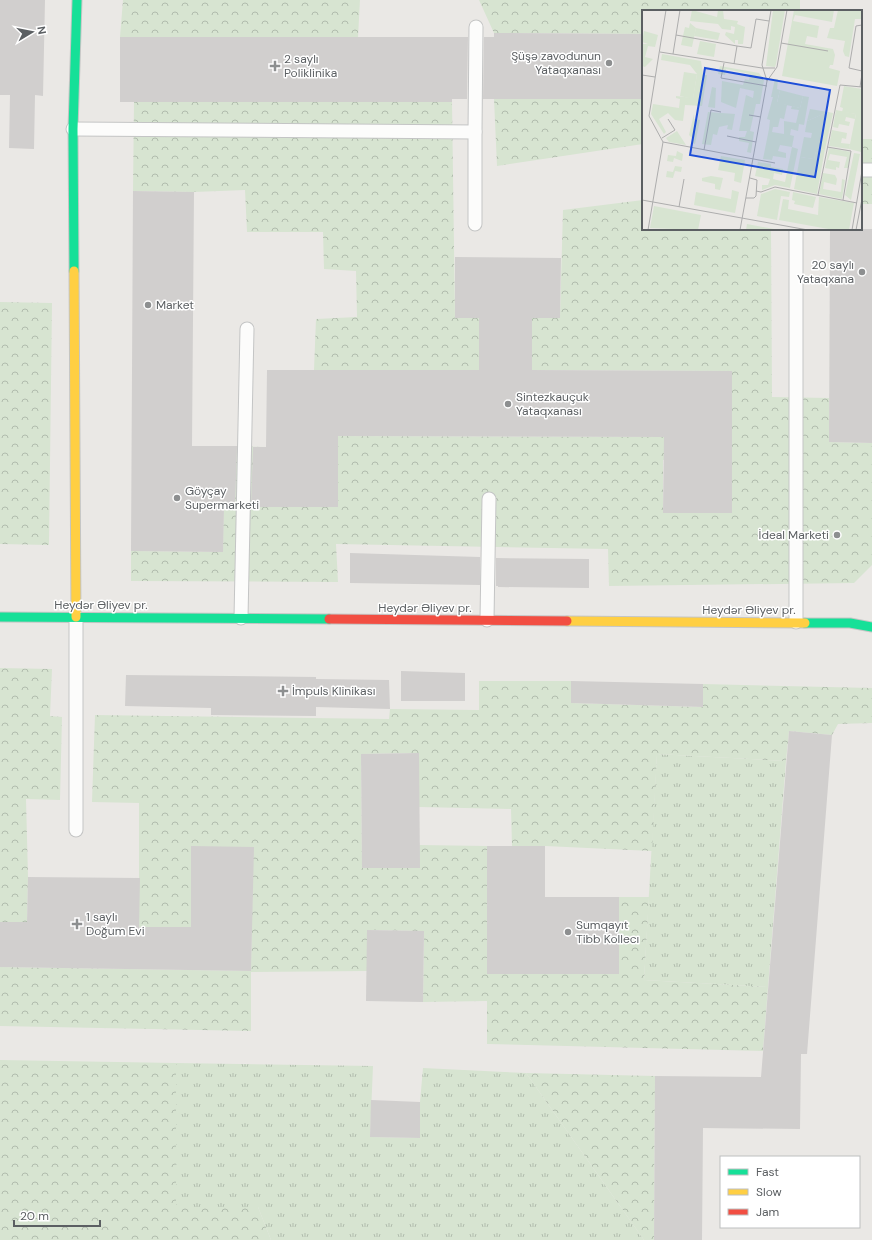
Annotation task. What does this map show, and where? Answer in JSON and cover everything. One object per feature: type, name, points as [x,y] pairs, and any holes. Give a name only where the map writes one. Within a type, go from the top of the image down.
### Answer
[{"type":"main road","points":[[76,617],[73,129],[77,0]]},
{"type":"main road","name":"Heydər Əliyev pr.","points":[[0,617],[796,622],[850,623],[872,627]]},
{"type":"main road","name":"Heydər Əliyev pr.","points":[[850,623],[861,617]]},
{"type":"lane","points":[[475,224],[476,27]]},
{"type":"lane","points":[[73,129],[475,132]]},
{"type":"lane","points":[[796,230],[796,622]]},
{"type":"lane","points":[[241,618],[248,329]]},
{"type":"lane","points":[[487,620],[489,498]]},
{"type":"lane","points":[[76,617],[76,830]]},
{"type":"green space","points":[[123,0],[360,0],[358,37],[120,37]]},
{"type":"green space","points":[[479,0],[800,0],[800,10],[642,10],[642,34],[494,33]]},
{"type":"green space","points":[[494,99],[642,99],[642,144],[497,166]]},
{"type":"green space","points":[[134,102],[452,102],[455,317],[479,318],[479,370],[314,370],[316,319],[357,317],[356,271],[324,269],[323,232],[247,232],[245,190],[194,192],[133,191]]},
{"type":"green space","points":[[862,139],[872,139],[872,204],[862,204]]},
{"type":"green space","points":[[642,200],[642,230],[771,230],[772,397],[829,398],[829,442],[872,443],[872,565],[854,583],[609,586],[608,549],[336,544],[338,582],[131,581],[131,551],[223,552],[224,446],[266,447],[266,507],[338,507],[338,456],[323,436],[678,437],[678,459],[663,460],[663,512],[732,513],[732,371],[532,370],[532,318],[560,318],[563,210]]},
{"type":"green space","points":[[0,302],[52,303],[49,545],[0,544]]},
{"type":"green space","points":[[0,668],[52,669],[50,716],[62,717],[60,800],[26,799],[28,877],[27,922],[0,922]]},
{"type":"green space","points":[[479,681],[571,681],[571,703],[702,707],[703,684],[872,688],[872,723],[838,724],[832,735],[789,731],[786,761],[657,754],[652,851],[512,846],[511,809],[419,807],[419,753],[361,754],[362,868],[420,845],[487,846],[487,974],[619,974],[619,897],[649,897],[644,980],[768,987],[763,1051],[487,1044],[487,1001],[423,1002],[424,931],[368,930],[367,971],[251,972],[251,1031],[0,1026],[0,967],[251,971],[253,847],[192,847],[191,927],[139,927],[139,803],[92,802],[95,715],[389,719],[390,709],[479,710]]},
{"type":"green space","points":[[657,754],[786,761],[768,987],[644,980]]},
{"type":"green space","points":[[0,1060],[176,1063],[176,1207],[258,1207],[271,1240],[0,1240]]},
{"type":"green space","points":[[176,1063],[373,1066],[370,1137],[420,1138],[420,1102],[423,1068],[526,1073],[644,1240],[271,1240],[258,1207],[176,1207]]},
{"type":"green space","points":[[526,1073],[655,1076],[654,1240],[644,1240]]},
{"type":"building","points":[[0,0],[45,0],[43,96],[35,95],[34,149],[9,148],[10,95],[0,95]]},
{"type":"building","points":[[494,33],[642,34],[642,99],[483,99],[484,37],[494,37]]},
{"type":"building","points":[[120,37],[468,37],[467,99],[452,99],[452,102],[120,102]]},
{"type":"building","points":[[133,191],[194,192],[192,446],[237,446],[235,507],[224,507],[223,552],[131,551]]},
{"type":"building","points":[[872,229],[872,443],[829,442],[830,230]]},
{"type":"building","points":[[455,257],[561,258],[560,318],[532,318],[532,370],[732,371],[732,513],[663,513],[664,437],[338,436],[338,507],[251,507],[253,447],[266,447],[267,370],[479,370],[479,318],[455,318]]},
{"type":"building","points":[[350,553],[480,557],[480,585],[350,583]]},
{"type":"building","points":[[496,558],[589,559],[589,588],[498,587],[496,586]]},
{"type":"building","points":[[401,671],[465,673],[465,701],[401,701]]},
{"type":"building","points":[[126,675],[316,677],[316,679],[389,680],[390,709],[316,707],[316,716],[211,715],[211,708],[125,706]]},
{"type":"building","points":[[571,681],[703,684],[703,707],[571,703]]},
{"type":"building","points":[[789,731],[832,735],[807,1054],[801,1054],[800,1129],[703,1128],[702,1240],[654,1240],[655,1076],[761,1077]]},
{"type":"building","points":[[419,753],[420,868],[362,868],[361,754]]},
{"type":"building","points":[[191,846],[254,847],[251,971],[0,967],[0,922],[27,922],[28,877],[140,878],[139,927],[191,927]]},
{"type":"building","points":[[487,846],[545,846],[545,897],[619,897],[619,974],[487,974]]},
{"type":"building","points":[[367,930],[424,931],[423,1002],[366,1001]]},
{"type":"building","points":[[371,1100],[420,1102],[420,1138],[370,1137]]},
{"type":"traffic: fast","points":[[74,271],[73,129],[77,0]]},
{"type":"traffic: fast","points":[[0,617],[329,619]]},
{"type":"traffic: fast","points":[[805,623],[850,623],[872,627]]},
{"type":"traffic: slow","points":[[74,271],[76,617]]},
{"type":"traffic: slow","points":[[567,621],[805,623]]},
{"type":"traffic: jam","points":[[329,619],[567,621]]},
{"type":"place","name":"Şüşə zavodunun Yataqxanası","points":[[609,63]]},
{"type":"place","name":"2 saylı Poliklinika","points":[[275,66]]},
{"type":"place","name":"20 saylı Yataqxana","points":[[862,272]]},
{"type":"place","name":"Market","points":[[148,305]]},
{"type":"place","name":"Sintezkauçuk Yataqxanası","points":[[508,404]]},
{"type":"place","name":"Göyçay Supermarketi","points":[[177,498]]},
{"type":"place","name":"İdeal Marketi","points":[[837,535]]},
{"type":"place","name":"İmpuls Klinikası","points":[[283,691]]},
{"type":"place","name":"1 saylı Doğum Evi","points":[[77,924]]},
{"type":"place","name":"Sumqayıt Tibb Kollecı","points":[[568,932]]}]
